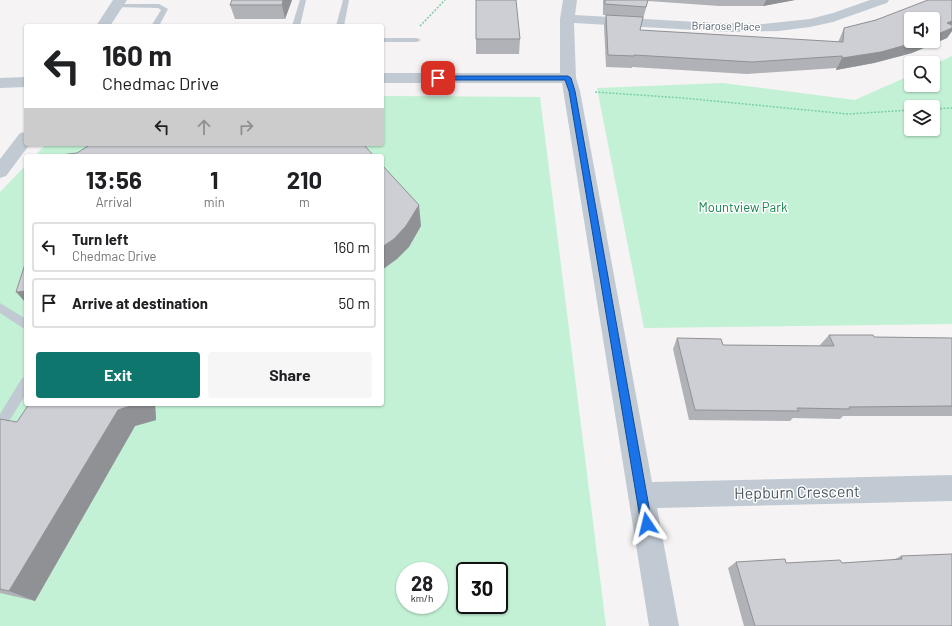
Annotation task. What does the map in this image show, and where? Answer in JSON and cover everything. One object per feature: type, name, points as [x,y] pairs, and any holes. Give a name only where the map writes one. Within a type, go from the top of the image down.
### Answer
[{"type":"street","points":[[570,0],[567,19],[568,78],[572,91],[664,626]]},
{"type":"street","name":"Briarose Place","points":[[567,19],[704,26],[778,26],[809,23],[846,14],[882,0]]},
{"type":"street","points":[[104,24],[118,3]]},
{"type":"street","points":[[384,78],[568,78]]},
{"type":"street","points":[[0,83],[24,82]]},
{"type":"street","points":[[0,172],[24,140]]},
{"type":"street","name":"Hepburn Crescent","points":[[642,495],[952,488]]},
{"type":"lane","points":[[297,24],[303,0]]},
{"type":"lane","points":[[340,24],[346,0]]},
{"type":"lane","points":[[118,3],[159,6],[165,9],[156,24]]},
{"type":"lane","points":[[384,40],[417,40]]},
{"type":"lane","points":[[0,307],[24,324]]},
{"type":"lane","points":[[0,425],[24,386]]},
{"type":"path","points":[[417,40],[418,27],[445,0]]},
{"type":"path","points":[[592,92],[683,98],[848,114],[904,110]]},
{"type":"path","points":[[940,109],[952,108]]},
{"type":"green space","name":"Mountview Park","points":[[952,56],[952,324],[644,328],[597,88],[722,83],[855,100],[904,78],[904,92],[940,92],[940,62]]},
{"type":"green space","points":[[384,96],[540,97],[606,626],[0,626],[0,192],[24,167],[24,406],[384,406],[384,154],[37,154],[44,146],[384,146]]},
{"type":"building","points":[[232,0],[283,0],[282,5],[230,5]]},
{"type":"building","points":[[476,0],[516,0],[520,39],[476,39]]},
{"type":"building","points":[[605,0],[648,0],[646,7],[605,4]]},
{"type":"building","points":[[928,0],[952,0],[952,21],[947,23],[952,25],[952,28],[940,33],[940,12],[904,12],[904,46],[881,52],[842,58],[842,56],[752,62],[634,55],[608,55],[606,15],[643,17],[640,30],[843,42],[844,28],[876,20]]},
{"type":"building","points":[[88,146],[365,146],[372,154],[68,154],[77,153]]},
{"type":"building","points":[[384,167],[419,205],[406,226],[394,239],[384,246]]},
{"type":"building","points":[[24,267],[24,291],[16,292]]},
{"type":"building","points":[[829,335],[952,338],[952,406],[849,407],[850,409],[797,408],[799,411],[695,410],[677,338],[721,339],[723,345],[834,346]]},
{"type":"building","points":[[28,406],[130,406],[118,410],[9,591],[0,589],[0,419],[17,422]]},
{"type":"building","points":[[952,554],[952,626],[755,626],[736,562],[785,559],[786,563],[840,560],[842,563],[902,559],[901,556]]},
{"type":"route","points":[[438,78],[568,78],[572,91],[647,524]]}]
